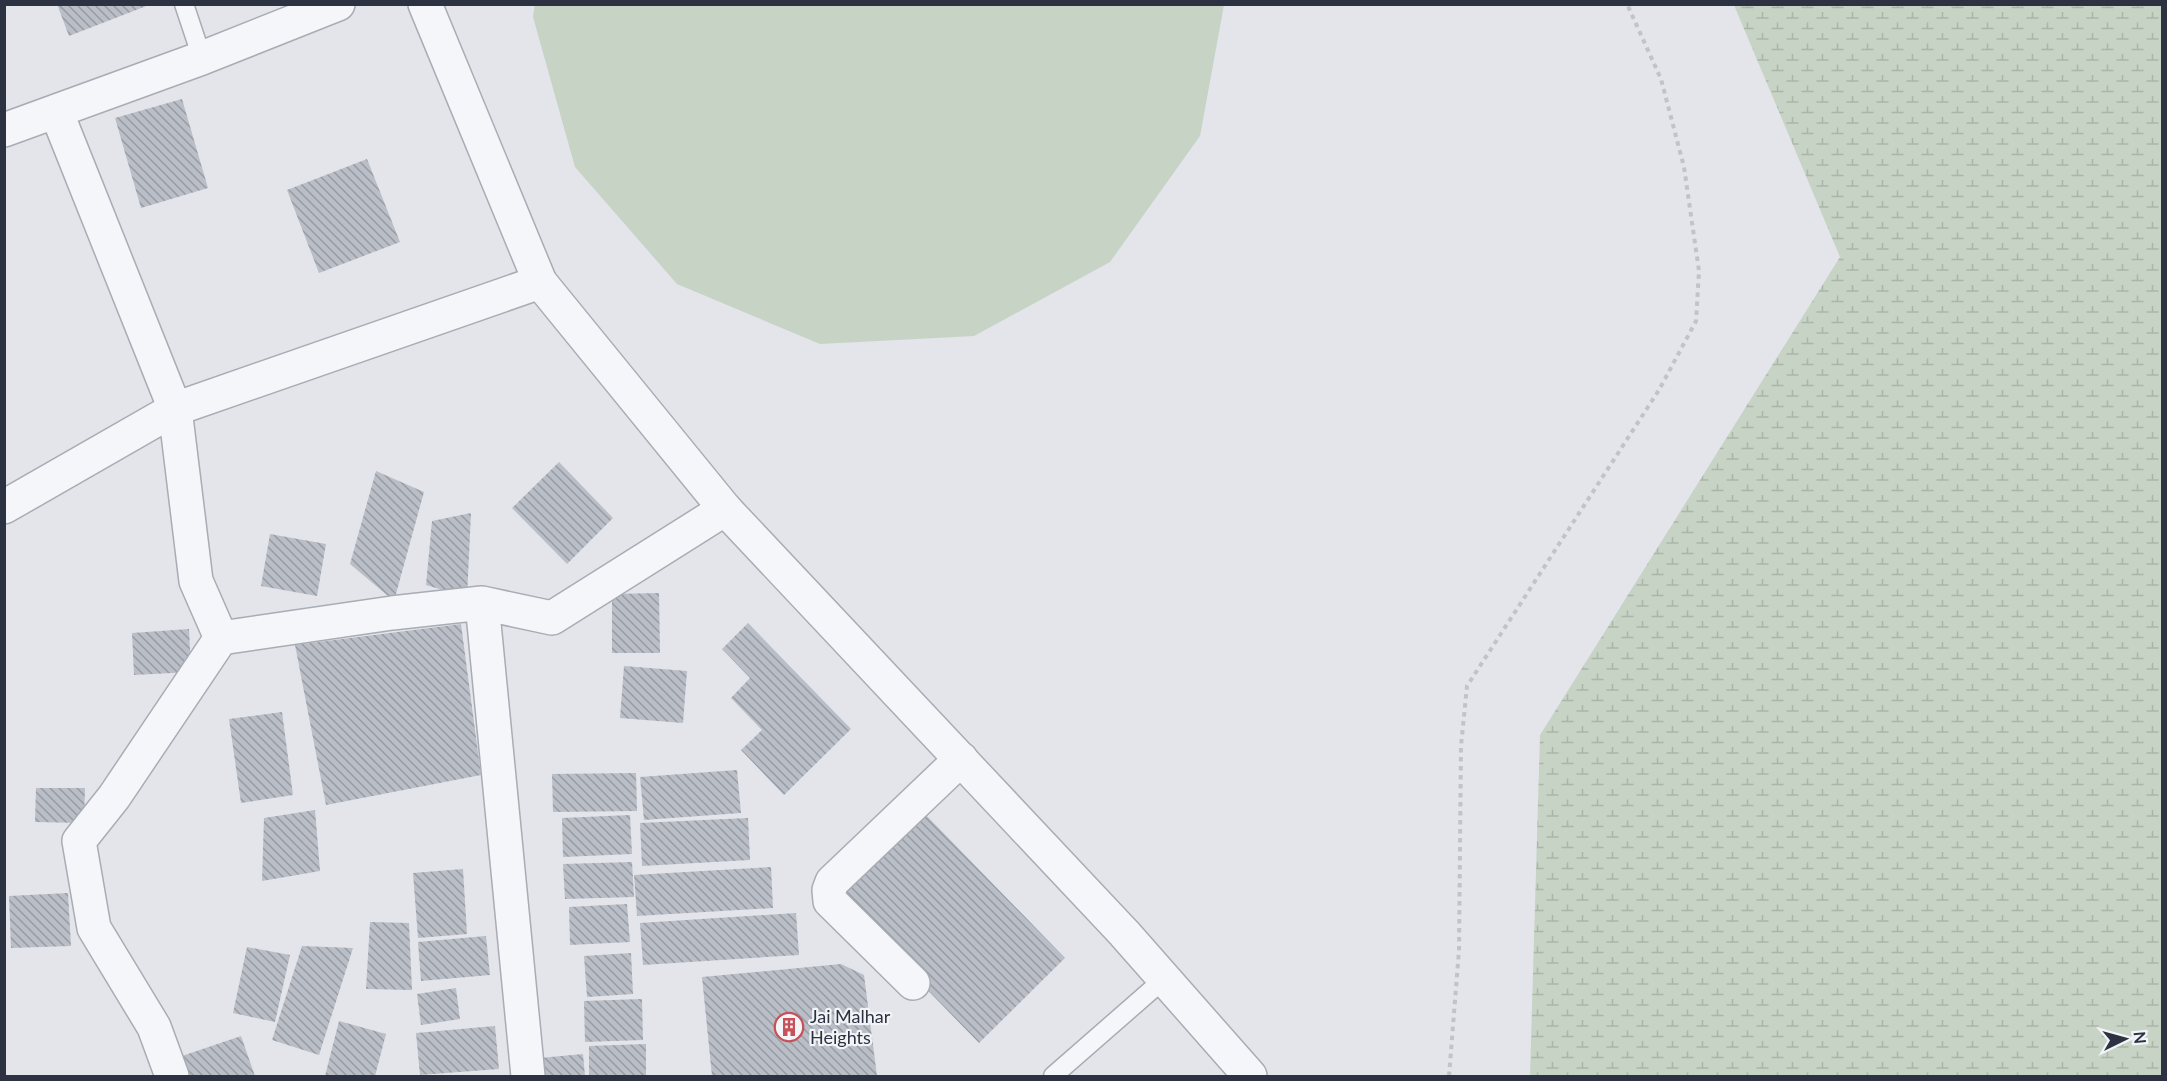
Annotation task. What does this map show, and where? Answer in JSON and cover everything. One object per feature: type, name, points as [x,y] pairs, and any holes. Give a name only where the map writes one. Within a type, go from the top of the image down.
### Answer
[{"type":"street","points":[[4,130],[202,58],[338,4]]},
{"type":"street","points":[[425,4],[540,282],[725,508],[1124,933],[1251,1077]]},
{"type":"street","points":[[56,111],[176,410],[196,581],[221,638]]},
{"type":"street","points":[[4,507],[176,410],[540,282]]},
{"type":"street","points":[[172,1077],[154,1027],[94,928],[79,841],[114,797],[221,638],[392,613],[482,603],[552,618],[725,508]]},
{"type":"street","points":[[482,603],[528,1077]]},
{"type":"street","points":[[913,983],[830,901],[829,890],[832,882],[961,759]]},
{"type":"lane","points":[[184,4],[202,58]]},
{"type":"lane","points":[[1053,1077],[1164,979]]},
{"type":"path","points":[[1449,1077],[1459,950],[1461,746],[1467,686],[1659,390],[1696,321],[1699,272],[1684,167],[1660,79],[1627,4]]},
{"type":"green space","points":[[535,4],[1224,5],[1200,136],[1110,262],[974,336],[820,344],[677,284],[575,167],[533,17]]},
{"type":"green space","points":[[1734,5],[2162,5],[2162,1076],[1530,1076],[1540,735],[1840,257]]},
{"type":"building","points":[[57,4],[149,4],[149,5],[69,36]]},
{"type":"building","points":[[182,99],[208,188],[141,208],[115,118]]},
{"type":"building","points":[[367,159],[400,242],[319,273],[287,190]]},
{"type":"building","points":[[559,462],[613,518],[567,564],[512,508]]},
{"type":"building","points":[[376,471],[424,492],[394,601],[350,564]]},
{"type":"building","points":[[471,513],[467,597],[426,585],[432,521]]},
{"type":"building","points":[[270,534],[326,544],[317,596],[261,586]]},
{"type":"building","points":[[659,593],[660,653],[612,653],[612,594]]},
{"type":"building","points":[[748,623],[851,729],[784,795],[741,750],[762,730],[731,698],[750,678],[722,649]]},
{"type":"building","points":[[461,624],[481,775],[326,805],[295,645]]},
{"type":"building","points":[[189,629],[191,672],[134,675],[132,633]]},
{"type":"building","points":[[624,666],[687,671],[683,723],[620,718]]},
{"type":"building","points":[[282,712],[293,795],[241,803],[229,719]]},
{"type":"building","points":[[737,770],[741,813],[644,820],[640,777]]},
{"type":"building","points":[[636,773],[637,811],[553,812],[552,774]]},
{"type":"building","points":[[36,788],[85,788],[84,823],[35,822]]},
{"type":"building","points":[[315,810],[320,871],[262,881],[264,818]]},
{"type":"building","points":[[924,813],[1065,958],[979,1043],[838,898]]},
{"type":"building","points":[[630,815],[632,854],[563,857],[562,818]]},
{"type":"building","points":[[748,818],[750,860],[642,866],[640,823]]},
{"type":"building","points":[[632,862],[634,897],[565,899],[563,864]]},
{"type":"building","points":[[771,867],[773,908],[637,916],[634,875]]},
{"type":"building","points":[[463,869],[467,934],[418,938],[413,873]]},
{"type":"building","points":[[68,893],[71,946],[11,948],[9,896]]},
{"type":"building","points":[[627,904],[630,942],[570,945],[569,907]]},
{"type":"building","points":[[796,913],[799,955],[643,965],[640,923]]},
{"type":"building","points":[[370,922],[409,923],[412,990],[366,989]]},
{"type":"building","points":[[486,936],[490,975],[421,981],[418,942]]},
{"type":"building","points":[[302,946],[353,948],[319,1055],[272,1040]]},
{"type":"building","points":[[247,947],[290,955],[275,1022],[233,1013]]},
{"type":"building","points":[[631,953],[633,994],[587,997],[584,956]]},
{"type":"building","name":"Jai Malhar Heights","points":[[841,964],[864,975],[877,1076],[712,1076],[702,977]]},
{"type":"building","points":[[456,988],[460,1019],[421,1025],[417,994]]},
{"type":"building","points":[[642,999],[643,1040],[585,1042],[584,1001]]},
{"type":"building","points":[[339,1021],[386,1034],[375,1076],[325,1076]]},
{"type":"building","points":[[495,1026],[499,1069],[420,1075],[416,1033]]},
{"type":"building","points":[[241,1036],[255,1076],[186,1076],[179,1057]]},
{"type":"building","points":[[646,1044],[646,1076],[589,1076],[589,1046]]},
{"type":"building","points":[[583,1054],[585,1076],[530,1076],[529,1059]]},
{"type":"place","name":"Jai Malhar Heights","points":[[789,1027]]}]
